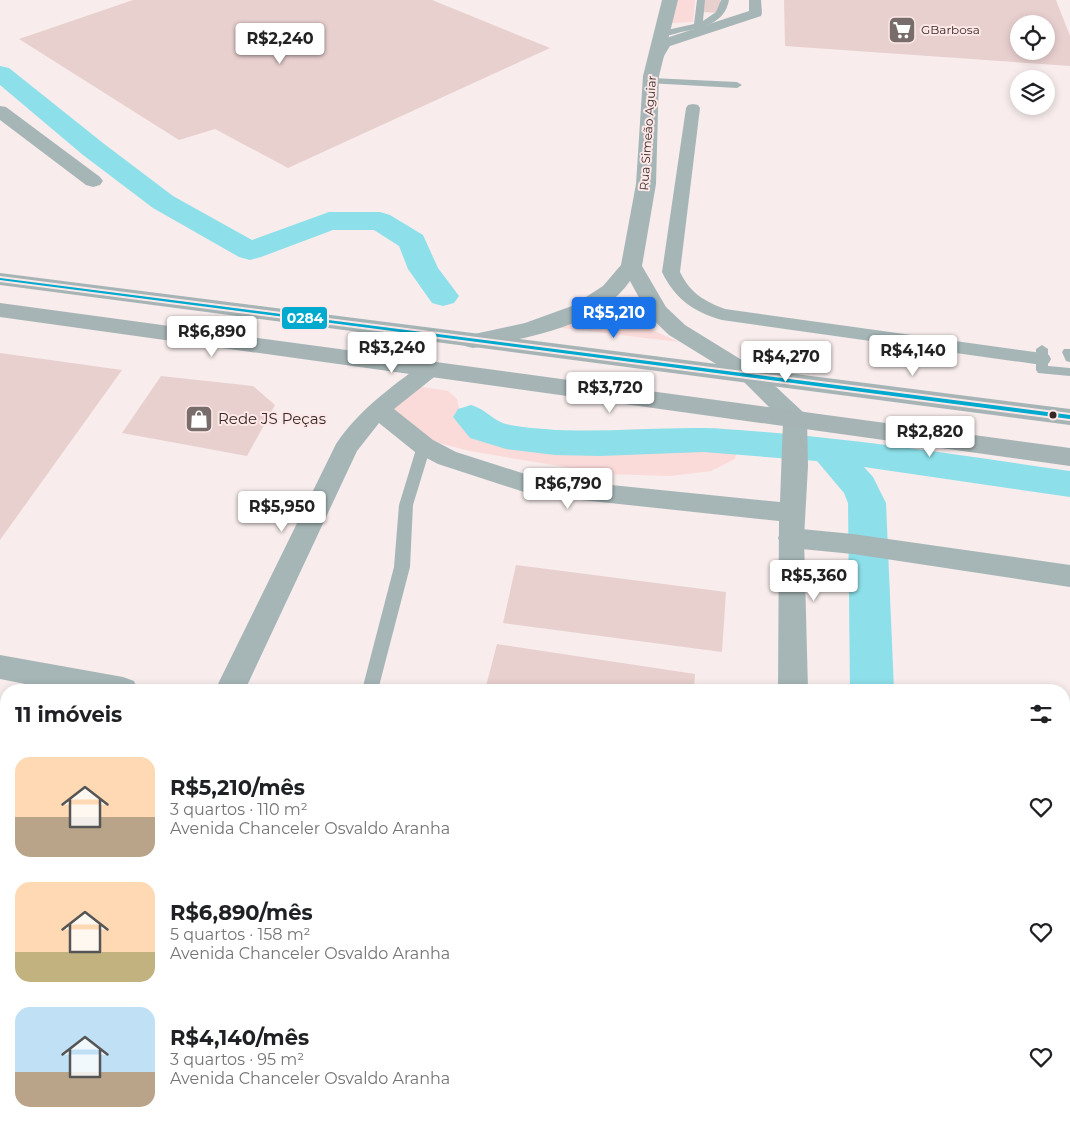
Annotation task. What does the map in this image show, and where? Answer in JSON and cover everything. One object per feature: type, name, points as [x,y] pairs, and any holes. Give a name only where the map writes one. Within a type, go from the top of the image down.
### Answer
[{"type":"main road","points":[[0,279],[1070,417]]},
{"type":"main road","points":[[0,310],[430,369],[796,427],[1070,457]]},
{"type":"street","name":"Rua Simeão Aguiar","points":[[631,267],[646,184],[652,73],[670,0]]},
{"type":"street","points":[[652,73],[665,43],[756,13],[756,0]]},
{"type":"street","points":[[694,108],[671,272],[677,287],[687,298],[700,306],[722,314],[1042,359]]},
{"type":"street","points":[[0,111],[93,181]]},
{"type":"street","points":[[473,341],[521,332],[574,314],[613,289],[623,273],[631,267],[638,275],[657,311],[677,330],[750,375],[796,427],[792,526],[793,684]]},
{"type":"street","points":[[233,684],[345,450],[355,433],[378,409],[430,369]]},
{"type":"street","points":[[378,409],[424,446],[447,458],[524,483],[792,526],[853,544],[1070,576]]},
{"type":"street","points":[[0,667],[91,684]]},
{"type":"lane","points":[[698,26],[701,0]]},
{"type":"lane","points":[[661,34],[698,26],[713,20],[722,13],[725,0]]},
{"type":"lane","points":[[652,73],[737,85],[652,73]]},
{"type":"lane","points":[[1042,359],[1070,372]]},
{"type":"lane","points":[[372,684],[402,567],[406,505],[424,446]]},
{"type":"shaded area","points":[[676,0],[695,0],[693,22],[671,23]]},
{"type":"shaded area","points":[[606,317],[635,322],[679,342],[554,327],[569,321]]},
{"type":"shaded area","points":[[416,386],[448,391],[457,399],[460,412],[467,426],[491,443],[590,453],[718,447],[737,449],[735,459],[711,471],[670,476],[607,474],[470,451],[423,439],[395,427],[387,395]]},
{"type":"building","points":[[133,0],[432,0],[550,48],[288,168],[215,129],[179,140],[19,39]]},
{"type":"building","points":[[703,0],[720,0],[720,13],[702,12]]},
{"type":"building","name":"GBarbosa","points":[[784,0],[1056,0],[1070,36],[1070,66],[785,46]]},
{"type":"building","points":[[0,353],[122,370],[0,540]]},
{"type":"building","name":"Rede JS Peças","points":[[161,376],[253,386],[275,405],[247,456],[122,433]]},
{"type":"building","points":[[516,565],[726,592],[722,652],[503,623]]},
{"type":"building","points":[[497,644],[695,674],[694,684],[487,684]]},
{"type":"waterway","points":[[0,73],[93,149],[163,202],[250,251],[329,221],[380,221],[412,241],[423,269],[443,296]]},
{"type":"waterway","points":[[471,417],[483,429],[506,437],[555,442],[600,443],[703,440],[827,449]]},
{"type":"waterway","points":[[827,449],[1070,484]]},
{"type":"waterway","points":[[827,449],[860,487],[867,503],[872,684]]},
{"type":"transit line","name":"0284","points":[[0,279],[1070,417]]},
{"type":"place","name":"GBarbosa","points":[[902,30]]},
{"type":"place","name":"Rede JS Peças","points":[[199,419]]}]
